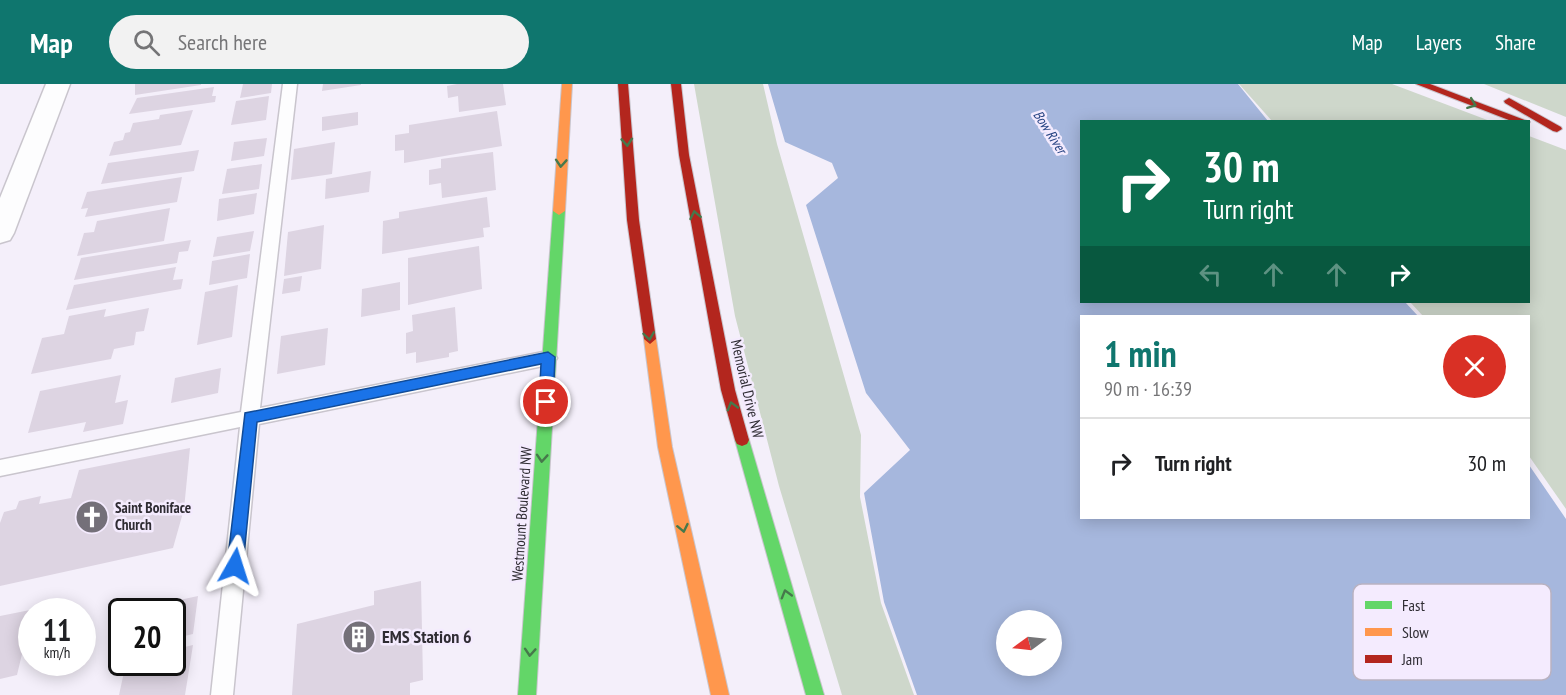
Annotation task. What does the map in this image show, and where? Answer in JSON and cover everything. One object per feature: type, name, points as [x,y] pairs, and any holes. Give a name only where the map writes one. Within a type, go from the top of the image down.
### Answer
[{"type":"main road","name":"Westmount Boulevard NW","points":[[527,695],[567,84]]},
{"type":"main road","points":[[623,84],[633,220],[665,447],[720,695]]},
{"type":"main road","name":"Memorial Drive NW","points":[[676,84],[684,155],[728,390],[815,695]]},
{"type":"main road","points":[[1420,84],[1521,120]]},
{"type":"main road","points":[[1498,96],[1561,131]]},
{"type":"main road","points":[[1530,123],[1561,131]]},
{"type":"main road","points":[[802,650],[802,695]]},
{"type":"main road","points":[[706,695],[713,664]]},
{"type":"street","points":[[0,233],[58,84]]},
{"type":"street","points":[[0,166],[27,162]]},
{"type":"lane","points":[[222,695],[250,417],[290,84]]},
{"type":"lane","points":[[0,468],[548,357]]},
{"type":"shaded area","points":[[694,84],[763,84],[777,144],[861,435],[860,497],[881,603],[914,695],[842,695],[779,486],[735,316]]},
{"type":"shaded area","points":[[1239,84],[1392,84],[1487,120],[1271,120]]},
{"type":"shaded area","points":[[1484,84],[1566,84],[1566,117]]},
{"type":"shaded area","points":[[1530,136],[1566,150],[1566,509],[1530,457],[1530,315],[1422,315],[1411,303],[1530,303]]},
{"type":"water","name":"Bow River","points":[[768,84],[1238,84],[1267,120],[1080,120],[1080,303],[1406,303],[1417,315],[1080,315],[1080,519],[1530,519],[1530,466],[1566,519],[1566,695],[917,695],[884,602],[864,493],[910,450],[866,393],[806,205],[838,178],[832,163],[785,142]]},
{"type":"building","points":[[135,84],[201,84],[201,85],[135,95]]},
{"type":"building","points":[[243,84],[272,84],[271,93],[240,98]]},
{"type":"building","points":[[323,84],[361,84],[361,85],[322,91]]},
{"type":"building","points":[[503,84],[506,105],[459,112],[458,96],[448,98],[447,86]]},
{"type":"building","points":[[214,87],[212,96],[216,96],[215,102],[129,114],[137,98]]},
{"type":"building","points":[[269,96],[266,120],[231,125],[236,101]]},
{"type":"building","points":[[193,110],[181,145],[109,156],[114,142],[123,140],[125,133],[130,132],[133,123],[159,119],[160,115]]},
{"type":"building","points":[[497,111],[502,146],[404,163],[404,150],[395,151],[395,135],[409,133],[409,125]]},
{"type":"building","points":[[358,112],[358,125],[322,131],[322,117]]},
{"type":"building","points":[[267,138],[264,156],[231,161],[234,142]]},
{"type":"building","points":[[335,142],[332,174],[291,180],[294,149]]},
{"type":"building","points":[[199,150],[194,171],[101,184],[108,163]]},
{"type":"building","points":[[493,152],[496,190],[442,198],[441,183],[429,185],[429,170],[441,168],[441,159]]},
{"type":"building","points":[[262,164],[259,189],[222,194],[227,169]]},
{"type":"building","points":[[371,171],[369,192],[325,199],[326,179]]},
{"type":"building","points":[[182,177],[177,202],[85,217],[88,208],[81,209],[87,192]]},
{"type":"building","points":[[257,193],[254,214],[217,221],[219,199]]},
{"type":"building","points":[[487,197],[490,227],[483,228],[484,237],[382,254],[383,221],[399,218],[399,212]]},
{"type":"building","points":[[170,208],[164,241],[77,256],[84,233],[94,232],[97,221]]},
{"type":"building","points":[[324,225],[321,269],[284,276],[288,232]]},
{"type":"building","points":[[254,231],[250,251],[213,257],[217,237]]},
{"type":"building","points":[[191,240],[188,251],[179,252],[177,263],[74,280],[81,258]]},
{"type":"building","points":[[479,246],[482,289],[408,305],[408,258]]},
{"type":"building","points":[[250,254],[247,278],[209,285],[212,261]]},
{"type":"building","points":[[176,267],[173,280],[183,279],[181,289],[66,310],[74,285]]},
{"type":"building","points":[[302,276],[300,291],[282,294],[284,279]]},
{"type":"building","points":[[400,282],[400,310],[361,317],[362,289]]},
{"type":"building","points":[[238,285],[232,337],[197,345],[205,292]]},
{"type":"building","points":[[455,307],[458,351],[449,353],[449,357],[416,363],[416,352],[406,354],[406,333],[413,331],[412,315]]},
{"type":"building","points":[[149,308],[144,331],[136,332],[134,345],[114,349],[111,359],[31,374],[42,338],[64,334],[69,316],[106,309],[104,317]]},
{"type":"building","points":[[328,328],[325,365],[277,374],[281,336]]},
{"type":"building","points":[[221,368],[218,393],[171,403],[175,378]]},
{"type":"building","points":[[121,375],[115,403],[128,400],[123,424],[83,432],[86,422],[28,433],[40,391]]},
{"type":"building","name":"Saint Boniface Church","points":[[190,448],[184,509],[173,548],[0,586],[0,523],[4,512],[16,509],[19,501],[41,496],[39,504],[71,498],[79,470]]},
{"type":"building","name":"EMS Station 6","points":[[421,581],[423,680],[410,683],[410,695],[292,695],[297,624],[374,605],[374,591]]},
{"type":"building","points":[[198,596],[193,634],[186,636],[186,599]]},
{"type":"building","points":[[18,612],[17,675],[0,679],[0,616]]},
{"type":"building","points":[[193,645],[185,695],[119,695],[123,676],[186,676],[186,647]]},
{"type":"traffic: fast","points":[[527,695],[559,211]]},
{"type":"traffic: fast","points":[[742,440],[815,695]]},
{"type":"traffic: slow","points":[[559,211],[567,84]]},
{"type":"traffic: slow","points":[[650,339],[665,447],[720,695]]},
{"type":"traffic: jam","points":[[623,84],[633,220],[650,339]]},
{"type":"traffic: jam","points":[[676,84],[684,155],[728,390],[742,440]]},
{"type":"traffic: jam","points":[[1421,84],[1520,120]]},
{"type":"traffic: jam","points":[[1509,101],[1557,129]]},
{"type":"place","name":"Saint Boniface Church","points":[[92,517]]},
{"type":"place","name":"EMS Station 6","points":[[359,637]]},
{"type":"route","points":[[235,566],[250,417],[548,357],[546,402]]}]
